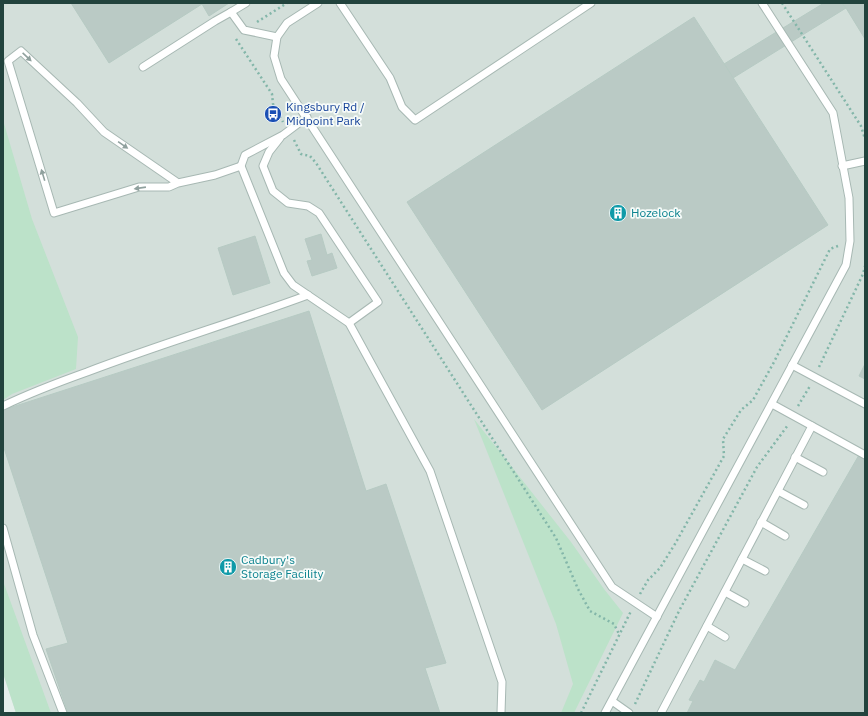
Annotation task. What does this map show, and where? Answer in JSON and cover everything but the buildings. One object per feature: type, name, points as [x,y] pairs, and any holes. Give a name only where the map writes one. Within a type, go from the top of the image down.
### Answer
[{"type":"lane","points":[[143,68],[215,21],[246,3]]},
{"type":"lane","points":[[318,3],[287,24],[277,37],[274,56],[281,79],[612,587],[657,617]]},
{"type":"lane","points":[[340,3],[390,78],[402,107],[414,120],[592,3]]},
{"type":"lane","points":[[605,713],[846,265],[850,242],[849,198],[833,113],[762,3]]},
{"type":"lane","points":[[231,12],[244,30],[277,37]]},
{"type":"lane","points":[[178,183],[104,132],[77,103],[21,51],[8,61],[54,213],[139,187],[169,187],[178,183],[214,175],[241,166]]},
{"type":"lane","points":[[307,117],[286,133],[245,155],[241,166],[284,273],[293,285],[348,323],[430,471],[502,682],[501,713]]},
{"type":"lane","points":[[286,133],[269,152],[263,166],[273,191],[288,202],[308,206],[319,213],[378,302],[348,323]]},
{"type":"lane","points":[[842,166],[865,161]]},
{"type":"lane","points":[[3,406],[131,355],[253,315],[308,295]]},
{"type":"lane","points":[[792,365],[865,404]]},
{"type":"lane","points":[[772,404],[865,455]]},
{"type":"lane","points":[[661,713],[812,426]]},
{"type":"lane","points":[[796,457],[824,472]]},
{"type":"lane","points":[[778,490],[804,505]]},
{"type":"lane","points":[[761,522],[785,536]]},
{"type":"lane","points":[[3,528],[33,634],[63,713]]},
{"type":"lane","points":[[742,559],[764,571]]},
{"type":"lane","points":[[725,592],[745,603]]},
{"type":"lane","points":[[707,626],[725,637]]},
{"type":"lane","points":[[612,701],[631,710]]},
{"type":"path","points":[[287,3],[235,36],[272,94],[273,104],[286,133],[302,154],[310,156],[316,163],[551,531],[590,611],[614,624],[619,634]]},
{"type":"path","points":[[782,3],[861,126],[865,139]]},
{"type":"path","points":[[581,713],[619,634],[648,580],[660,568],[675,544],[724,456],[723,439],[740,410],[753,400],[774,362],[830,249],[850,242]]},
{"type":"path","points":[[631,710],[679,611],[757,467],[784,432],[814,377],[860,281],[865,266]]},
{"type":"shaded area","points":[[3,3],[865,3],[865,713],[16,713],[3,673]]},
{"type":"green space","points":[[3,120],[32,219],[78,337],[76,369],[12,394],[3,400]]},
{"type":"green space","points":[[474,419],[571,542],[623,613],[574,713],[561,713],[573,684],[556,624]]},
{"type":"green space","points":[[3,581],[51,713],[16,713],[3,673]]},
{"type":"place","name":"Kingsbury Rd / Midpoint Park","points":[[273,114]]},
{"type":"place","name":"Hozelock","points":[[618,213]]},
{"type":"place","name":"Cadbury's Storage Facility","points":[[228,567]]}]
